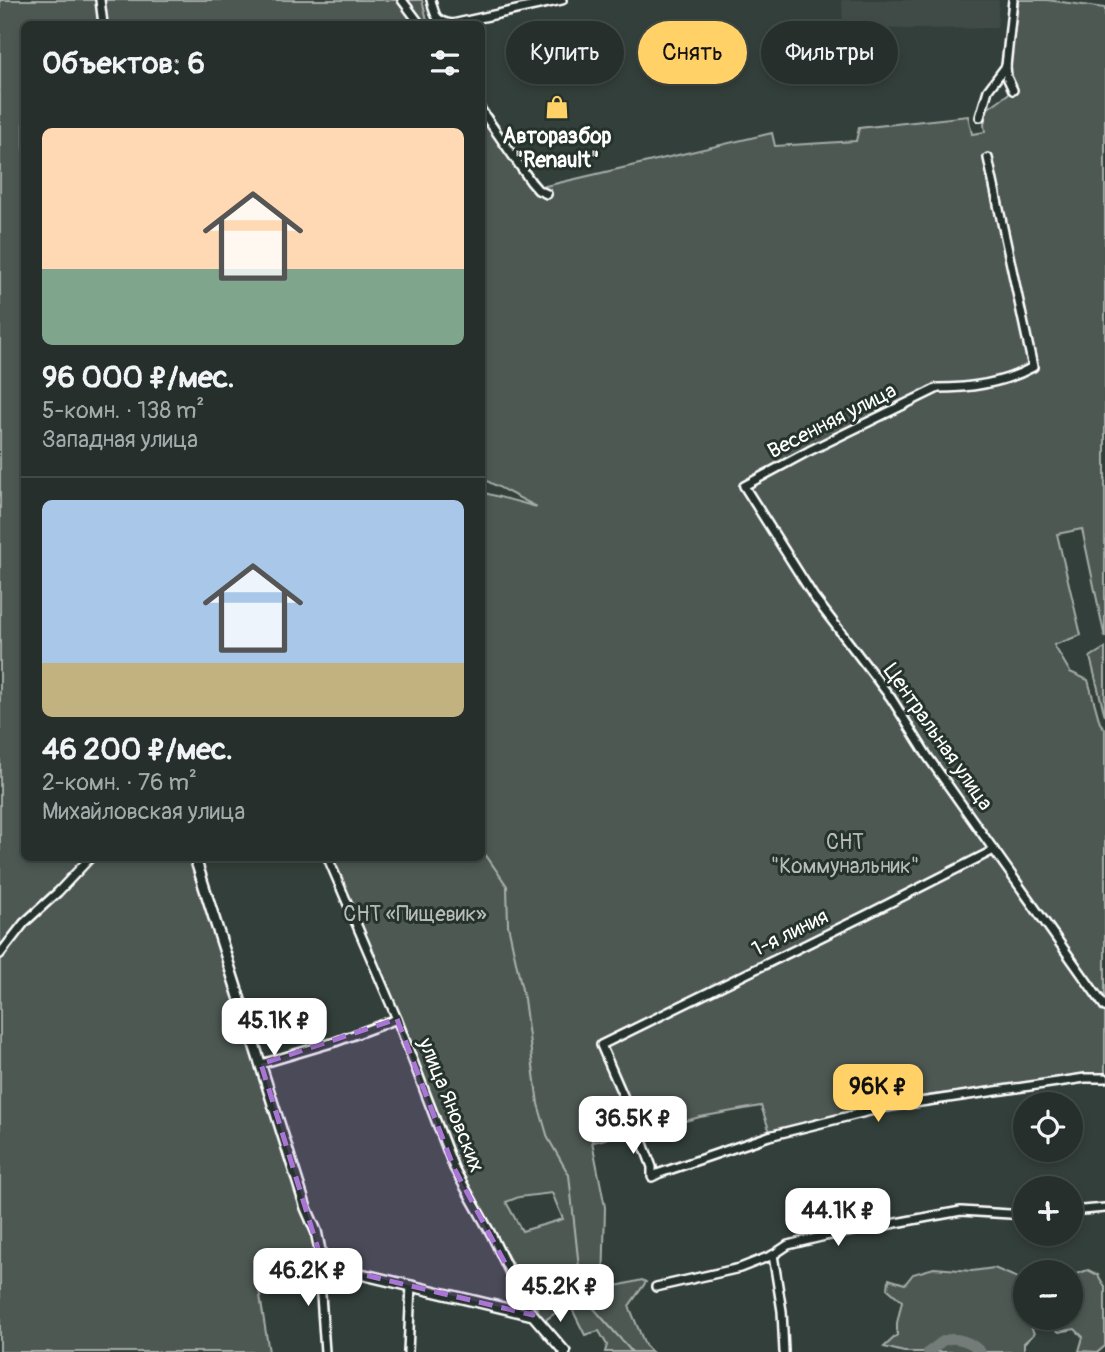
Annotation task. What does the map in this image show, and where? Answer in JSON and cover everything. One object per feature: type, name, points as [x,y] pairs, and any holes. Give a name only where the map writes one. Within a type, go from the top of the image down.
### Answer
[{"type":"street","points":[[100,0],[103,21]]},
{"type":"street","points":[[402,0],[418,21]]},
{"type":"street","points":[[431,0],[435,16],[441,21]]},
{"type":"street","points":[[466,21],[562,0]]},
{"type":"street","points":[[1013,0],[1006,66],[1007,77],[1013,90]]},
{"type":"street","points":[[980,117],[988,90],[1006,66]]},
{"type":"street","points":[[485,116],[531,182],[538,190],[547,194]]},
{"type":"street","name":"Весенняя улица","points":[[744,486],[938,388],[960,388],[988,383],[1020,374],[1033,367],[988,158]]},
{"type":"street","name":"Центральная улица","points":[[744,486],[814,597],[891,698],[928,757],[1105,1007]]},
{"type":"street","name":"1-я линия","points":[[994,850],[601,1045],[638,1130],[652,1167],[652,1177],[769,1136],[886,1107],[1085,1078],[1105,1078]]},
{"type":"street","points":[[0,954],[24,923],[86,861]]},
{"type":"street","points":[[196,861],[306,1208],[316,1231],[323,1265],[320,1281],[325,1352]]},
{"type":"street","name":"улица Яновских","points":[[329,861],[397,1019],[454,1168],[491,1234],[526,1306],[565,1352]]},
{"type":"street","points":[[261,1064],[335,1042],[397,1019]]},
{"type":"street","points":[[1083,1210],[1105,1208]]},
{"type":"street","points":[[656,1287],[740,1268],[773,1255],[788,1245],[825,1236],[961,1211],[1013,1214]]},
{"type":"street","points":[[773,1255],[782,1311],[784,1352]]},
{"type":"street","points":[[323,1265],[533,1315]]},
{"type":"street","points":[[408,1352],[411,1285]]},
{"type":"highlighted area","points":[[397,1019],[454,1168],[533,1315],[323,1265],[261,1064]]},
{"type":"shaded area","points":[[842,0],[999,0],[997,28],[898,29],[898,21],[843,21]]},
{"type":"green space","points":[[0,0],[422,0],[427,21],[21,21],[21,861],[191,861],[311,1231],[316,1262],[296,1264],[255,1257],[269,1352],[0,1352]]},
{"type":"green space","name":"СНТ \"Коммунальник\"","points":[[1019,0],[1047,0],[1105,8],[1105,638],[1082,529],[1057,534],[1081,635],[1054,645],[1070,672],[1088,680],[1100,723],[1105,729],[1105,1076],[902,1099],[770,1132],[761,1106],[638,1130],[594,1142],[588,1121],[605,1207],[603,1289],[642,1280],[646,1282],[629,1306],[645,1345],[652,1352],[605,1352],[607,1345],[599,1331],[585,1335],[560,1285],[542,1266],[568,1304],[544,1321],[455,1162],[408,1036],[334,861],[485,861],[485,493],[537,507],[485,480],[485,107],[541,187],[772,133],[775,146],[856,141],[859,128],[968,116],[972,134],[985,132],[987,109],[1008,94]],"holes":[[[552,1193],[563,1219],[522,1231],[506,1202],[519,1197]]]},
{"type":"green space","points":[[1105,648],[1105,716],[1090,657]]},
{"type":"green space","points":[[934,1268],[972,1271],[994,1268],[1013,1276],[1013,1330],[1032,1330],[1034,1334],[1024,1343],[1024,1352],[904,1352],[884,1347],[897,1335],[902,1301],[888,1289],[889,1279],[905,1284],[913,1274]]},
{"type":"green space","points":[[1088,1270],[1098,1275],[1105,1287],[1105,1346],[1098,1352],[1079,1351],[1083,1337],[1076,1330],[1083,1330],[1083,1272]]},
{"type":"waterway","points":[[485,854],[507,886],[508,925],[524,999],[538,1104],[548,1138],[569,1175],[582,1295],[632,1352]]},
{"type":"waterway","points":[[928,1352],[948,1339],[958,1339],[973,1345],[981,1352]]},
{"type":"place","name":"Авторазбор \"Renault\"","points":[[557,107]]},
{"type":"park label","name":"СНТ «Пищевик»","points":[[415,914]]}]
